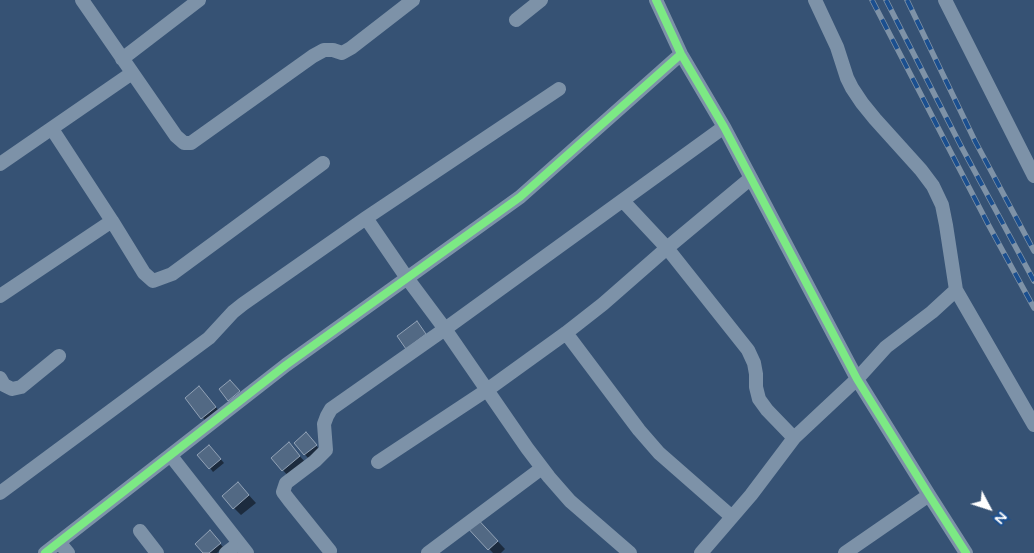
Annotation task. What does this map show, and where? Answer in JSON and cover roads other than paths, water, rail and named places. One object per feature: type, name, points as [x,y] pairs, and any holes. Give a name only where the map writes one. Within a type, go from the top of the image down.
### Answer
[{"type":"street","points":[[83,0],[176,136],[184,143],[190,143],[313,56],[324,50],[342,53],[351,48],[413,0]]},
{"type":"street","points":[[122,59],[199,0]]},
{"type":"street","points":[[516,20],[541,0]]},
{"type":"street","points":[[656,0],[681,54],[724,127],[857,379],[966,553]]},
{"type":"street","points":[[815,0],[837,47],[852,88],[875,119],[933,186],[942,205],[956,290],[1034,426]]},
{"type":"street","points":[[945,0],[1034,176]]},
{"type":"street","points":[[45,553],[63,548],[170,456],[286,365],[520,197],[681,54]]},
{"type":"street","points":[[0,164],[132,73]]},
{"type":"street","points":[[0,493],[209,338],[242,304],[366,218],[559,89]]},
{"type":"street","points":[[330,551],[284,492],[286,483],[315,462],[326,450],[324,424],[326,416],[331,409],[724,127]]},
{"type":"street","points":[[52,129],[144,273],[153,281],[172,274],[323,163]]},
{"type":"street","points":[[378,462],[487,390],[566,333],[603,304],[751,178]]},
{"type":"street","points":[[623,201],[667,248],[748,350],[754,363],[759,399],[794,438]]},
{"type":"street","points":[[366,218],[542,468],[570,501],[622,551]]},
{"type":"street","points":[[0,296],[112,222]]},
{"type":"street","points":[[701,553],[751,495],[794,438],[857,379],[886,347],[932,312],[956,290]]},
{"type":"street","points":[[566,333],[638,430],[659,452],[732,517]]},
{"type":"street","points":[[0,378],[4,385],[12,389],[21,387],[59,356]]},
{"type":"street","points":[[170,456],[243,548],[226,553]]},
{"type":"street","points":[[428,553],[542,468]]},
{"type":"street","points":[[845,553],[929,495]]},
{"type":"street","points":[[140,531],[158,553]]},
{"type":"railway","points":[[872,0],[988,224],[1034,308]]},
{"type":"railway","points":[[886,0],[961,146],[1034,281]]},
{"type":"railway","points":[[907,0],[975,141],[1034,251]]}]
